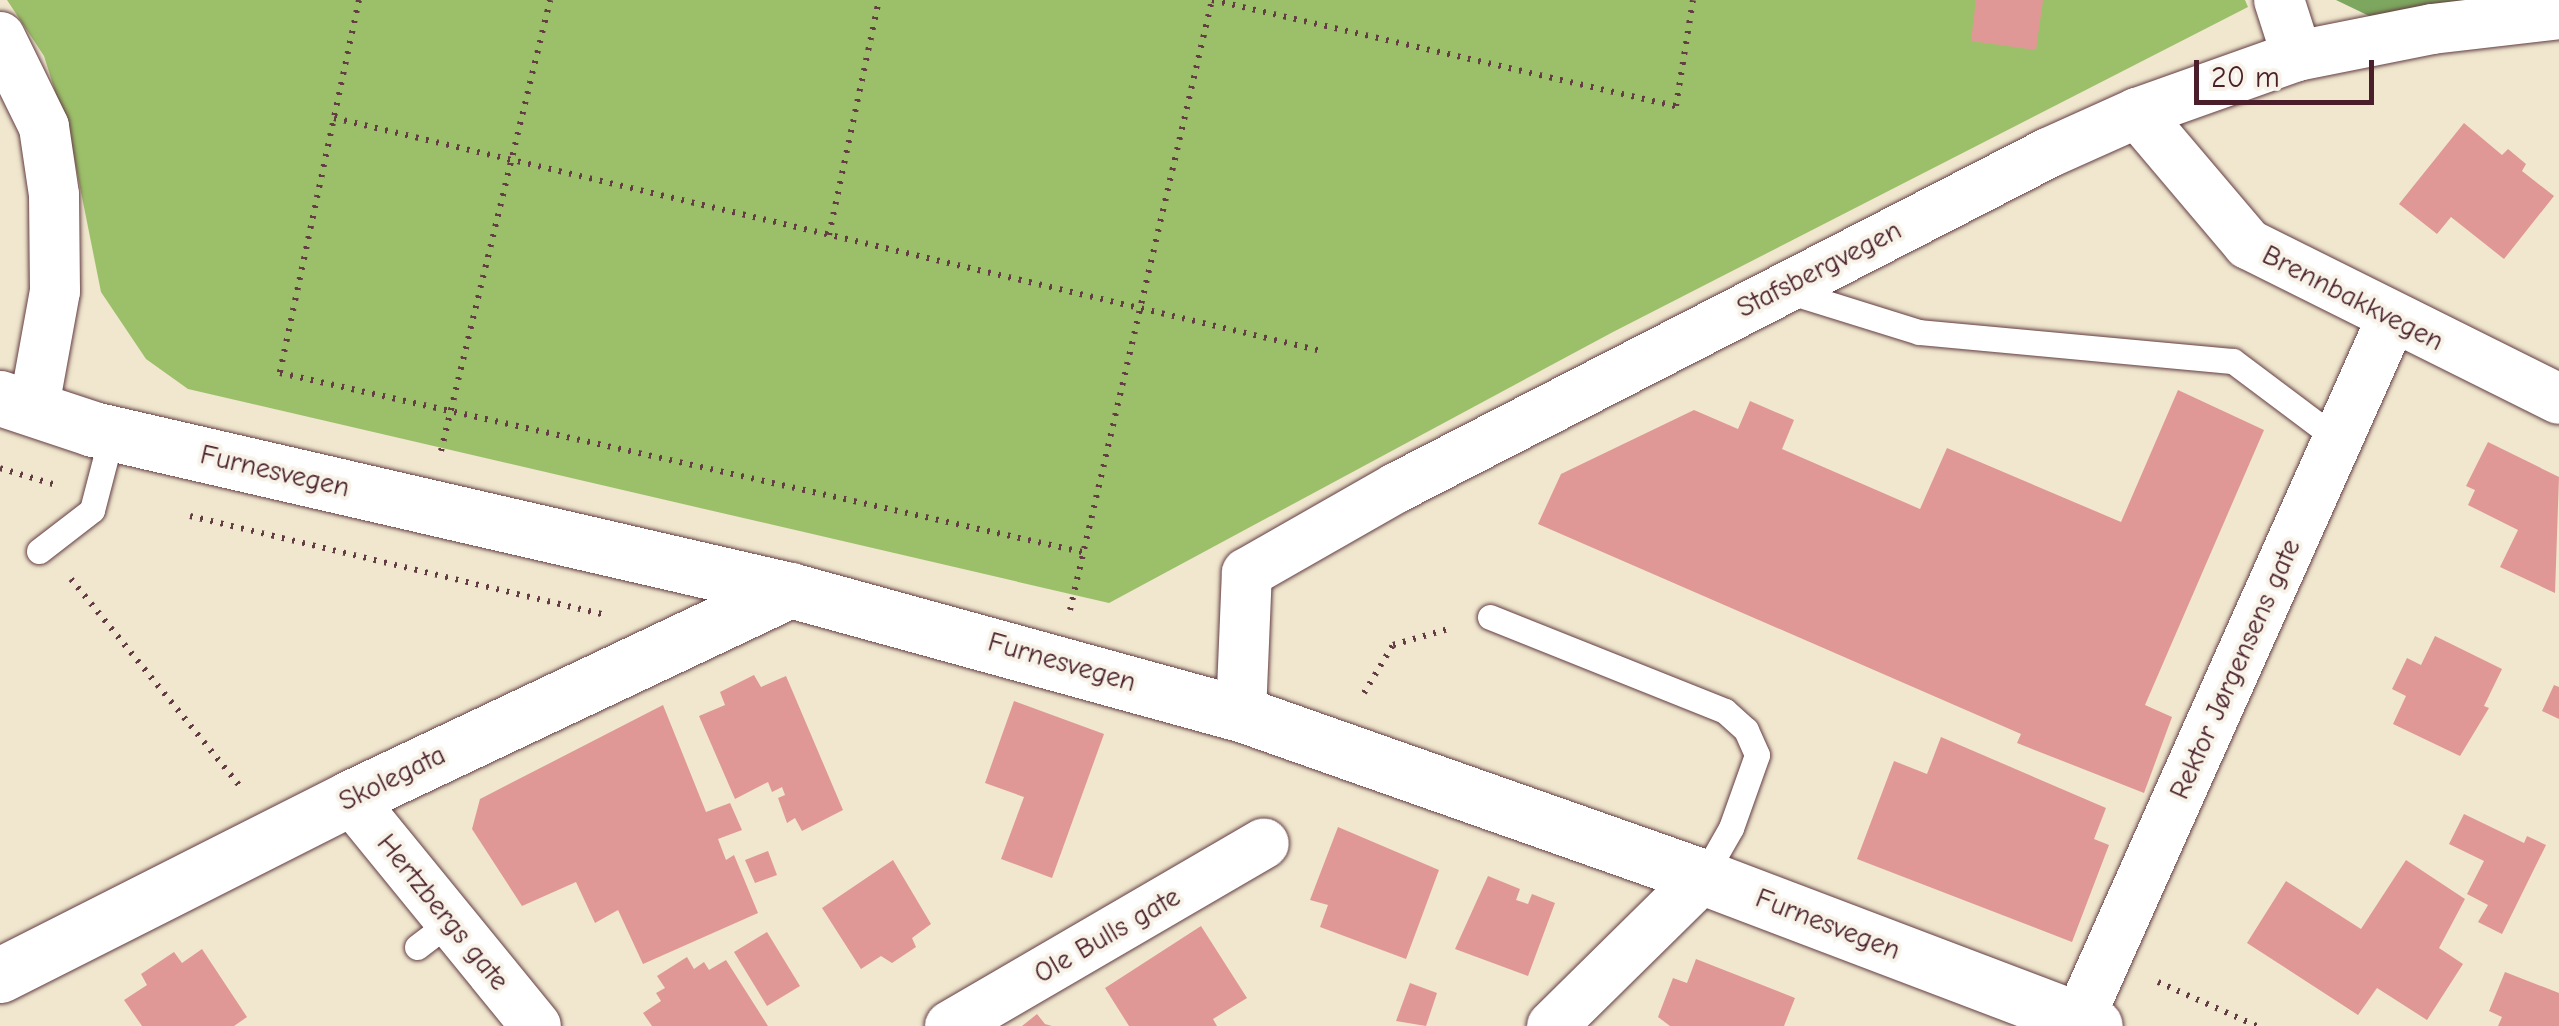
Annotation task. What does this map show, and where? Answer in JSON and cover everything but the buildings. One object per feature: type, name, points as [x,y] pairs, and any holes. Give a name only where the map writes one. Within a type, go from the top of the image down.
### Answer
[{"type":"main road","name":"Furnesvegen","points":[[17,402],[112,433],[790,590],[1060,660],[1241,714],[1704,876],[2087,1022]]},
{"type":"main road","name":"Skolegata","points":[[0,976],[350,798],[790,590]]},
{"type":"street","points":[[2279,0],[2297,56]]},
{"type":"street","name":"Stafsbergvegen","points":[[1241,714],[1247,574],[1396,488],[1779,289],[2048,153],[2137,113],[2297,56],[2432,29],[2559,14]]},
{"type":"street","points":[[0,37],[44,127],[54,196],[55,290],[17,402]]},
{"type":"street","name":"Brennbakkvegen","points":[[2137,113],[2248,244],[2390,320],[2559,399]]},
{"type":"street","name":"Rektor Jørgensens gate","points":[[2087,1022],[2390,320]]},
{"type":"street","name":"Hertzbergs gate","points":[[350,798],[434,934],[536,1026]]},
{"type":"street","name":"Ole Bulls gate","points":[[950,1026],[1264,843]]},
{"type":"street","points":[[1552,1026],[1704,876]]},
{"type":"lane","points":[[1779,289],[1919,332],[2234,362],[2337,439]]},
{"type":"lane","points":[[42,549],[92,510],[112,433]]},
{"type":"lane","points":[[1490,617],[1725,710],[1746,730],[1757,755],[1731,828],[1704,876]]},
{"type":"path","points":[[359,0],[280,373],[1082,552]]},
{"type":"path","points":[[442,446],[550,0]]},
{"type":"path","points":[[829,235],[879,0]]},
{"type":"path","points":[[1060,660],[1211,0],[1676,106],[1693,0]]},
{"type":"path","points":[[334,118],[1318,350]]},
{"type":"path","points":[[42,549],[254,802]]},
{"type":"path","points":[[1364,693],[1393,645],[1490,617]]},
{"type":"green space","points":[[7,0],[2245,0],[2248,7],[1613,332],[1109,603],[188,389],[146,359],[101,292],[71,142],[44,56]]},
{"type":"green space","points":[[2336,0],[2559,0],[2390,26]]}]
